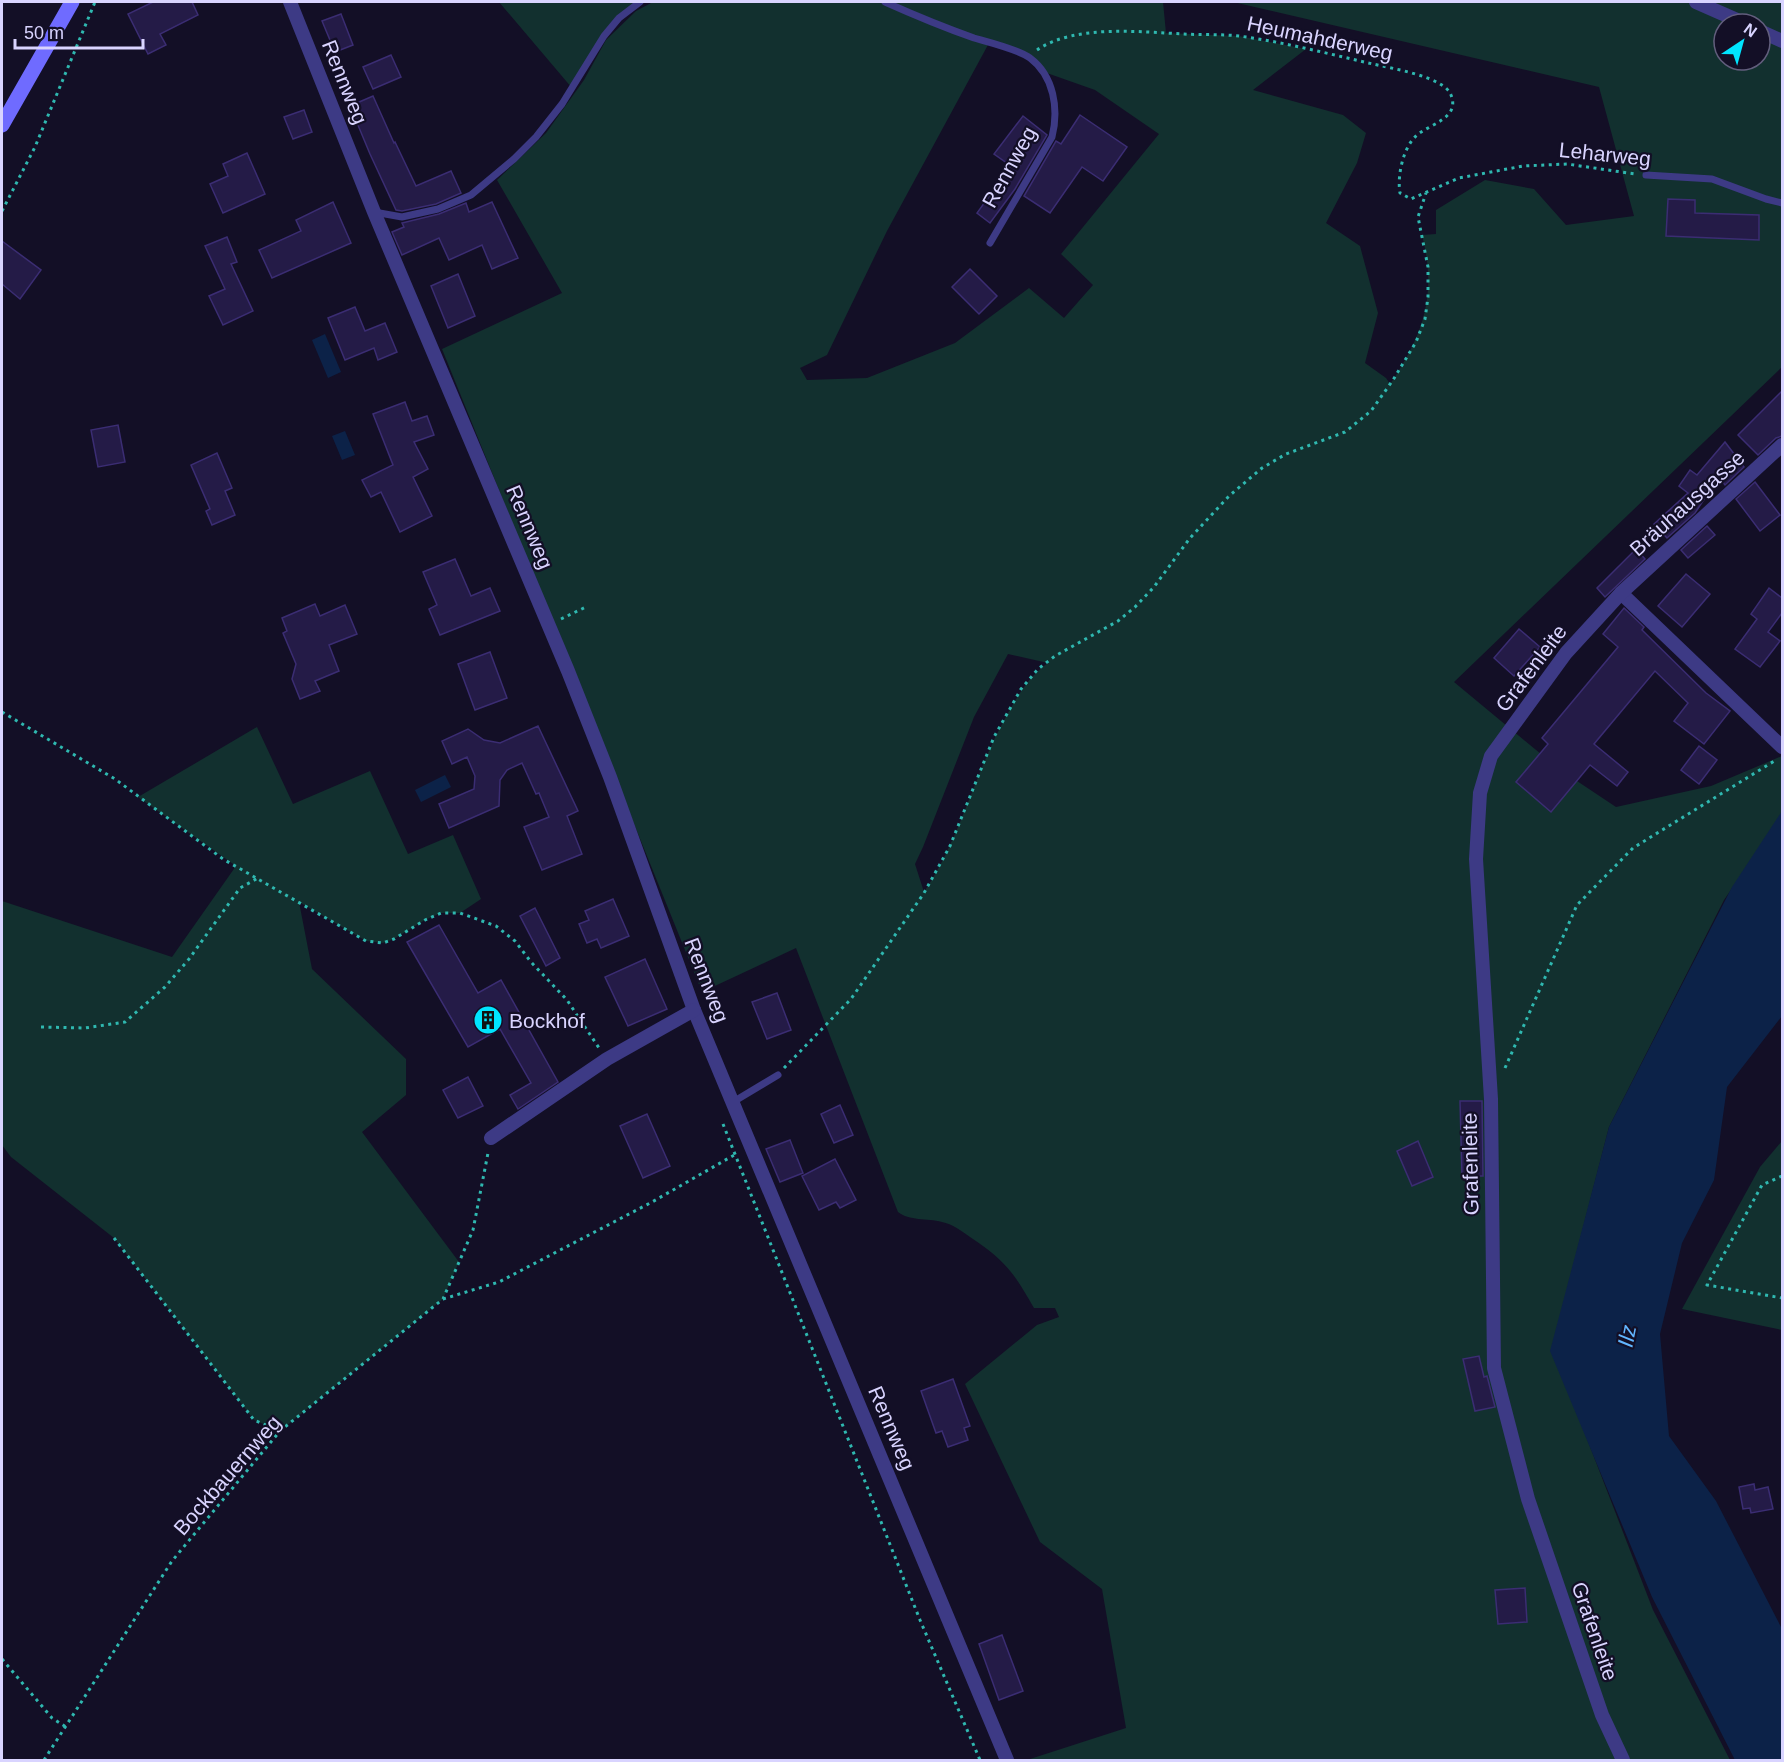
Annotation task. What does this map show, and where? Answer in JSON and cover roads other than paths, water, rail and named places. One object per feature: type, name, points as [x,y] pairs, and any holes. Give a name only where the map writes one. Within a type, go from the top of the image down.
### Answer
[{"type":"street","points":[[2,125],[72,2]]},
{"type":"street","name":"Rennweg","points":[[290,2],[374,212],[549,625],[610,777],[694,1010],[1007,1761]]},
{"type":"street","points":[[1696,2],[1720,12]]},
{"type":"street","name":"Bräuhausgasse","points":[[1621,593],[1782,445]]},
{"type":"street","points":[[1621,593],[1782,747]]},
{"type":"street","name":"Grafenleite","points":[[1621,593],[1566,653],[1491,756],[1480,793],[1476,860],[1491,1099],[1494,1368],[1528,1499],[1602,1715],[1623,1761]]},
{"type":"street","points":[[491,1137],[607,1059],[694,1010]]},
{"type":"lane","points":[[374,212],[402,217],[438,209],[471,195],[536,137],[562,104],[604,36],[619,18],[640,2]]},
{"type":"lane","name":"Rennweg","points":[[885,2],[929,22],[1029,56],[1047,75],[1053,93],[1055,124],[1049,144],[990,243]]},
{"type":"lane","name":"Leharweg","points":[[1646,175],[1712,179],[1766,199],[1782,202]]},
{"type":"lane","points":[[733,1102],[778,1075]]},
{"type":"water","points":[[325,334],[341,372],[328,378],[312,340]]},
{"type":"water","points":[[345,431],[355,455],[342,460],[332,436]]},
{"type":"water","points":[[445,775],[451,787],[421,802],[415,790]]},
{"type":"water","name":"Ilz","points":[[1782,811],[1782,1016],[1727,1087],[1714,1180],[1682,1243],[1660,1334],[1669,1436],[1716,1501],[1782,1629],[1782,1760],[1735,1760],[1652,1597],[1550,1351],[1609,1127],[1732,887]]},
{"type":"place","name":"Bockhof","points":[[488,1020]]}]
